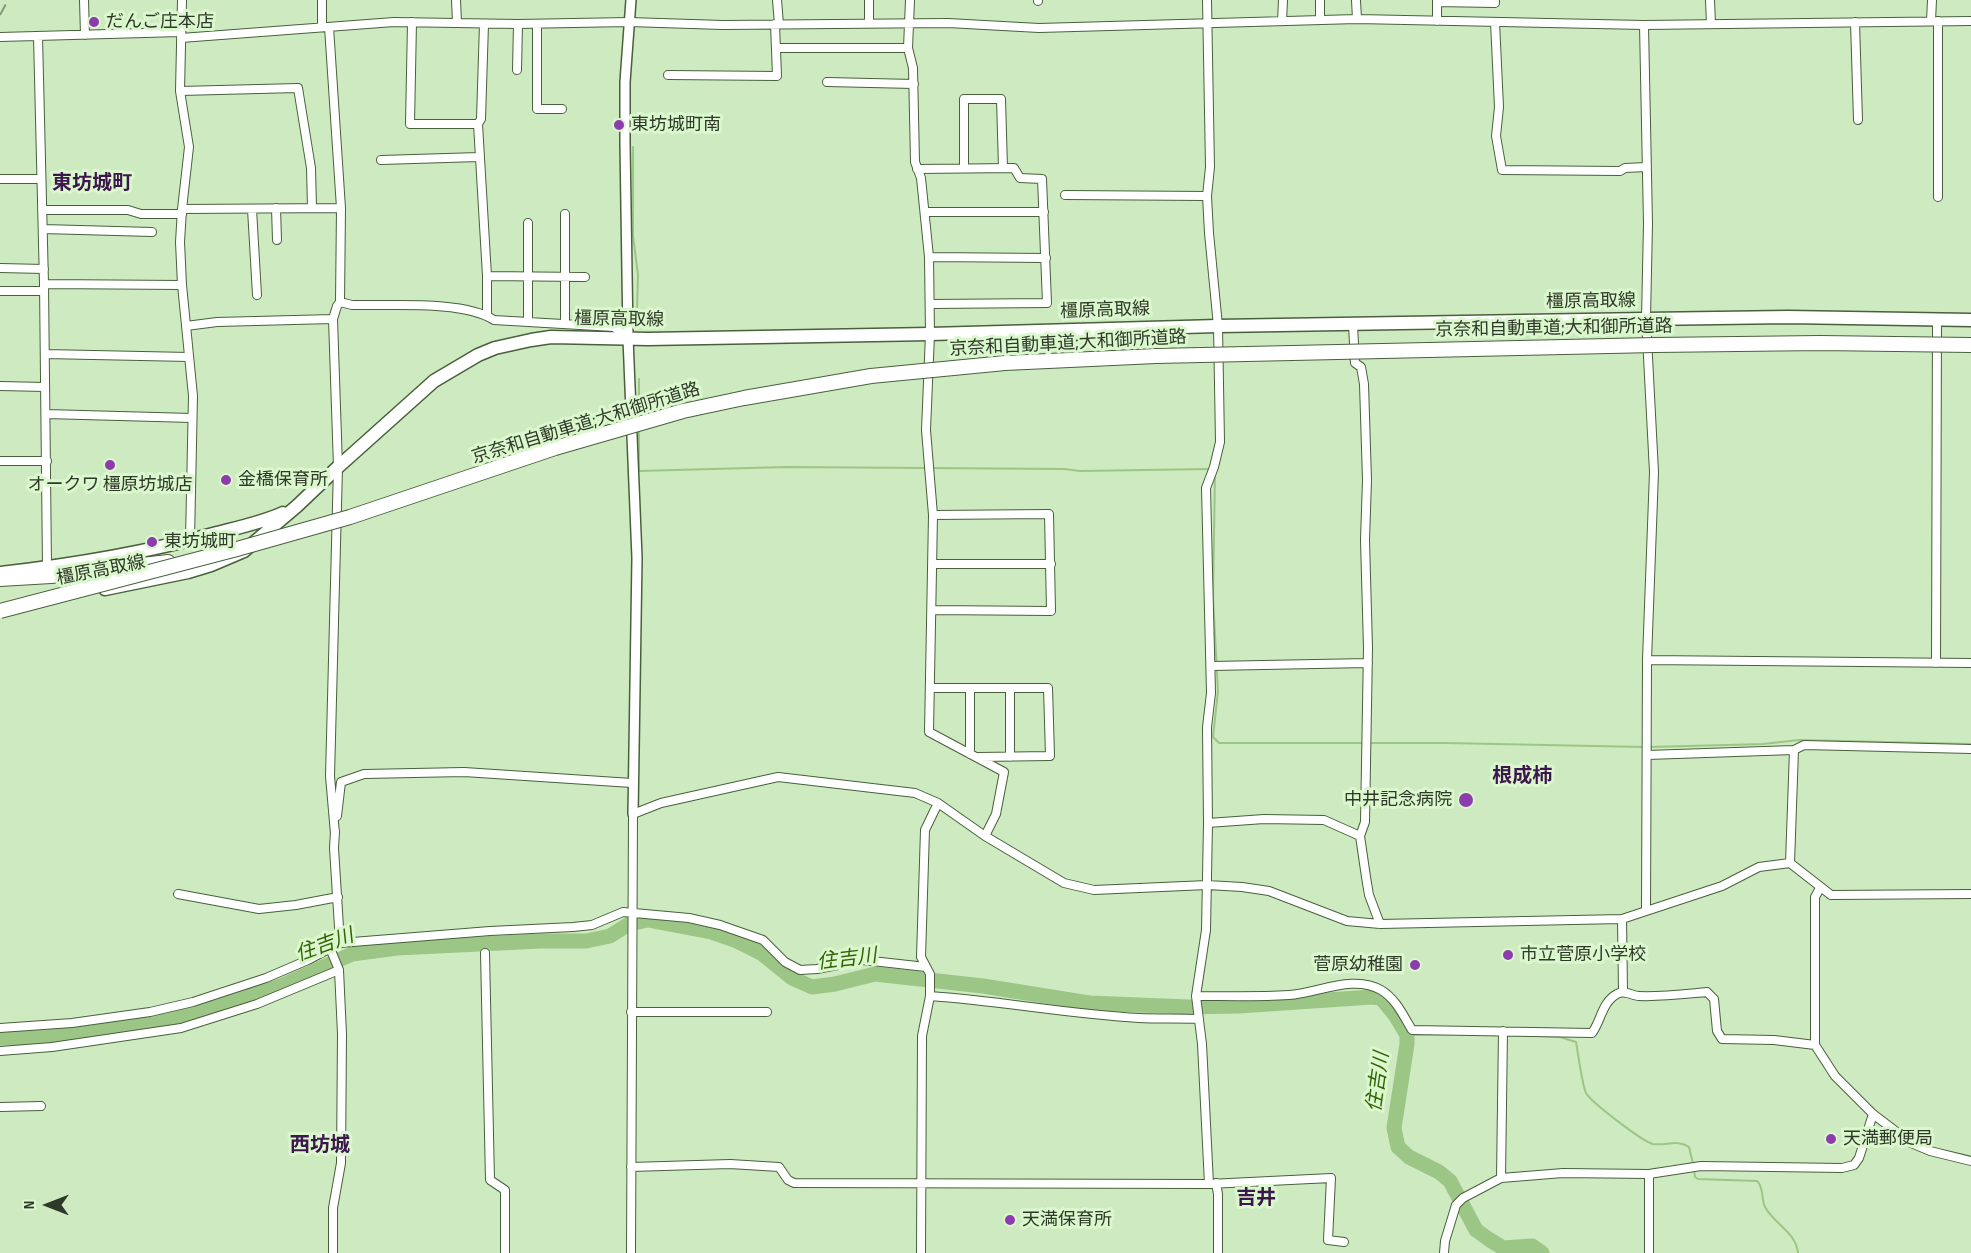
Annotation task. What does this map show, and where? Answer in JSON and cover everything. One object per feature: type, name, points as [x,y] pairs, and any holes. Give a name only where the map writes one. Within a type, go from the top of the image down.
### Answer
[{"type":"highway","name":"京奈和自動車道;大和御所道路","points":[[192,560],[350,517],[555,448],[683,411],[807,386],[882,374],[1005,363],[1156,357],[1655,345],[1971,345]]},
{"type":"highway","points":[[0,579],[51,576],[192,560]]},
{"type":"highway","points":[[0,609],[192,560]]},
{"type":"main road","name":"橿原高取線","points":[[0,609],[142,583],[211,565],[244,551],[297,506],[434,381],[478,355],[531,339],[930,334],[1218,326],[1788,317],[1971,320]]},
{"type":"main road","name":"橿原高取線","points":[[0,573],[133,553],[265,521],[297,506]]},
{"type":"street","points":[[84,0],[85,35]]},
{"type":"street","points":[[182,0],[180,91],[189,147],[180,242],[193,396],[190,540]]},
{"type":"street","points":[[322,0],[341,208],[340,302],[336,306],[333,319],[338,467],[330,776],[335,834]]},
{"type":"street","points":[[456,0],[457,22]]},
{"type":"street","points":[[631,0],[625,82],[628,338],[637,558],[632,783],[631,1253]]},
{"type":"street","points":[[668,75],[777,76],[777,0]]},
{"type":"street","points":[[869,0],[869,23]]},
{"type":"street","points":[[909,0],[908,48],[914,68],[915,162],[921,178],[929,257],[930,334],[926,430],[933,515],[929,732],[1004,772],[996,814],[985,836]]},
{"type":"street","points":[[1207,0],[1210,167],[1207,196],[1218,326],[1220,442],[1206,488],[1207,589],[1215,666],[1207,727],[1206,930],[1196,996],[1202,1044],[1212,1183],[1218,1194],[1218,1253]]},
{"type":"street","points":[[1282,21],[1283,0]]},
{"type":"street","points":[[1320,0],[1320,20]]},
{"type":"street","points":[[1356,0],[1357,19]]},
{"type":"street","points":[[1437,21],[1437,1],[1495,3],[1495,0]]},
{"type":"street","points":[[1710,0],[1711,24]]},
{"type":"street","points":[[1932,0],[1938,197]]},
{"type":"street","points":[[0,37],[181,35],[412,22],[484,24],[948,23],[1039,28],[1357,19],[1644,25],[1971,21]]},
{"type":"street","points":[[412,22],[410,124],[478,124]]},
{"type":"street","points":[[1495,22],[1499,107],[1496,136],[1502,170],[1620,171],[1625,168],[1646,167]]},
{"type":"street","points":[[1856,22],[1857,120]]},
{"type":"street","points":[[484,24],[481,119],[478,124],[487,314]]},
{"type":"street","points":[[518,24],[518,70]]},
{"type":"street","points":[[537,24],[537,109],[562,109]]},
{"type":"street","points":[[1644,25],[1648,223],[1646,319],[1654,472],[1647,660],[1646,910]]},
{"type":"street","points":[[38,36],[44,269],[47,567]]},
{"type":"street","points":[[776,48],[908,48]]},
{"type":"street","points":[[827,82],[914,84]]},
{"type":"street","points":[[180,91],[298,88],[311,168],[312,208]]},
{"type":"street","points":[[964,168],[964,99],[1001,99],[1003,168]]},
{"type":"street","points":[[381,160],[479,157]]},
{"type":"street","points":[[917,169],[1014,168],[1020,178],[1042,178],[1047,303],[930,304]]},
{"type":"street","points":[[0,179],[41,179]]},
{"type":"street","points":[[1065,195],[1207,196]]},
{"type":"street","points":[[42,210],[128,210],[141,214],[276,208],[341,208]]},
{"type":"street","points":[[276,208],[277,240]]},
{"type":"street","points":[[252,209],[257,295]]},
{"type":"street","points":[[925,212],[1044,212]]},
{"type":"street","points":[[565,214],[565,323]]},
{"type":"street","points":[[528,223],[528,321]]},
{"type":"street","points":[[43,229],[152,232]]},
{"type":"street","points":[[929,257],[1046,258]]},
{"type":"street","points":[[0,268],[44,269]]},
{"type":"street","points":[[487,276],[585,277]]},
{"type":"street","points":[[0,291],[182,285]]},
{"type":"street","points":[[340,302],[352,305],[459,307],[487,314],[494,320],[614,327],[628,338]]},
{"type":"street","points":[[186,326],[217,322],[333,319]]},
{"type":"street","points":[[1936,319],[1936,663]]},
{"type":"street","points":[[1353,325],[1355,363],[1361,367],[1364,384],[1367,480],[1365,540],[1368,663],[1365,822],[1360,836],[1369,895],[1380,924]]},
{"type":"street","points":[[45,354],[189,357]]},
{"type":"street","points":[[0,386],[45,387]]},
{"type":"street","points":[[46,414],[192,418]]},
{"type":"street","points":[[0,461],[47,461]]},
{"type":"street","points":[[932,610],[1051,611],[1049,514],[933,515]]},
{"type":"street","points":[[933,564],[1051,564]]},
{"type":"street","points":[[1647,660],[1971,663]]},
{"type":"street","points":[[1215,666],[1368,663]]},
{"type":"street","points":[[931,688],[1048,688],[1050,756],[973,756]]},
{"type":"street","points":[[970,688],[973,756]]},
{"type":"street","points":[[1010,688],[1010,757]]},
{"type":"street","points":[[1647,750],[1794,750],[1804,745],[1971,749]]},
{"type":"street","points":[[1790,863],[1794,750]]},
{"type":"street","points":[[340,944],[334,848],[341,782],[364,774],[464,772],[632,783]]},
{"type":"street","points":[[633,814],[661,803],[778,777],[915,792],[938,803],[985,836],[1064,883],[1094,890],[1207,885],[1242,887],[1269,891],[1347,921],[1380,924],[1622,920],[1722,886],[1759,867],[1790,863],[1831,895],[1971,894]]},
{"type":"street","points":[[921,1253],[922,1036],[930,996],[930,974],[921,957],[925,831],[938,803]]},
{"type":"street","points":[[1208,822],[1264,819],[1324,820],[1360,836]]},
{"type":"street","points":[[1820,888],[1815,897],[1815,1045],[1834,1076],[1872,1113],[1911,1143],[1930,1151],[1971,1161]]},
{"type":"street","points":[[178,894],[259,909],[338,897]]},
{"type":"street","points":[[0,1028],[72,1023],[150,1012],[193,1002],[267,978],[340,944],[592,925],[622,912],[689,918],[720,925],[763,940],[785,962],[800,970],[863,960],[926,967]]},
{"type":"street","points":[[1622,920],[1623,991]]},
{"type":"street","points":[[330,948],[339,970],[342,1034],[341,1163],[333,1208],[333,1253]]},
{"type":"street","points":[[485,953],[490,1180],[504,1190],[506,1253]]},
{"type":"street","points":[[0,1052],[52,1047],[182,1028],[257,1004],[339,970]]},
{"type":"street","points":[[1196,996],[1292,995],[1349,984],[1368,985],[1380,990],[1394,1001],[1412,1030],[1592,1033],[1599,1024],[1605,1005],[1623,991],[1637,996],[1707,992],[1714,999],[1717,1031],[1722,1039],[1773,1040],[1815,1045]]},
{"type":"street","points":[[930,996],[1140,1018],[1199,1018]]},
{"type":"street","points":[[631,1012],[767,1012]]},
{"type":"street","points":[[1501,1178],[1503,1031]]},
{"type":"street","points":[[0,1107],[41,1106]]},
{"type":"street","points":[[1444,1253],[1445,1241],[1456,1205],[1463,1198],[1501,1178],[1563,1173],[1650,1174],[1701,1166],[1842,1168],[1854,1165],[1859,1158],[1872,1113]]},
{"type":"street","points":[[631,1167],[730,1164],[769,1166],[779,1167],[788,1180],[794,1183],[1212,1183],[1331,1179],[1329,1240],[1344,1242]]},
{"type":"street","points":[[1649,1253],[1650,1174]]},
{"type":"waterway","points":[[633,147],[633,236],[638,275],[637,311]]},
{"type":"waterway","points":[[639,379],[639,418]]},
{"type":"waterway","points":[[639,430],[639,471],[786,467],[1080,471],[1210,469]]},
{"type":"waterway","points":[[1215,473],[1213,597],[1218,691],[1213,737],[1219,743],[1446,743],[1644,747]]},
{"type":"waterway","points":[[1650,747],[1763,744],[1799,740],[1971,744]]},
{"type":"waterway","name":"住吉川","points":[[0,1038],[48,1037],[190,1015],[281,986],[352,954],[397,948],[586,941],[610,936],[629,924],[648,920],[711,932],[737,941],[761,953],[792,978],[812,987],[875,974],[983,986],[1089,1003],[1189,1007],[1381,998],[1407,1035],[1394,1128],[1398,1147],[1409,1157],[1439,1172],[1450,1181],[1476,1230],[1503,1248],[1532,1246],[1542,1253]]},
{"type":"waterway","points":[[1407,1035],[1460,1034]]},
{"type":"waterway","points":[[1537,1036],[1560,1037],[1576,1042],[1583,1083],[1590,1098],[1647,1142],[1653,1144],[1681,1143],[1689,1147],[1693,1164]]},
{"type":"waterway","points":[[1694,1169],[1695,1177],[1698,1179],[1757,1181],[1761,1186],[1765,1207],[1793,1239],[1798,1253]]},
{"type":"railway","points":[[0,15],[8,0]]},
{"type":"place","name":"だんご庄本店","points":[[94,22]]},
{"type":"place","name":"東坊城町南","points":[[619,125]]},
{"type":"place","name":"オークワ 橿原坊城店","points":[[110,465]]},
{"type":"place","name":"金橋保育所","points":[[226,480]]},
{"type":"place","name":"東坊城町","points":[[152,542]]},
{"type":"place","name":"中井記念病院","points":[[1466,800]]},
{"type":"place","name":"市立菅原小学校","points":[[1508,955]]},
{"type":"place","name":"菅原幼稚園","points":[[1415,965]]},
{"type":"place","name":"天満郵便局","points":[[1831,1139]]},
{"type":"place","name":"天満保育所","points":[[1010,1220]]},
{"type":"district","name":"東坊城町","points":[[92,184]]},
{"type":"district","name":"根成柿","points":[[1522,777]]},
{"type":"district","name":"西坊城","points":[[320,1146]]},
{"type":"district","name":"吉井","points":[[1256,1199]]}]
